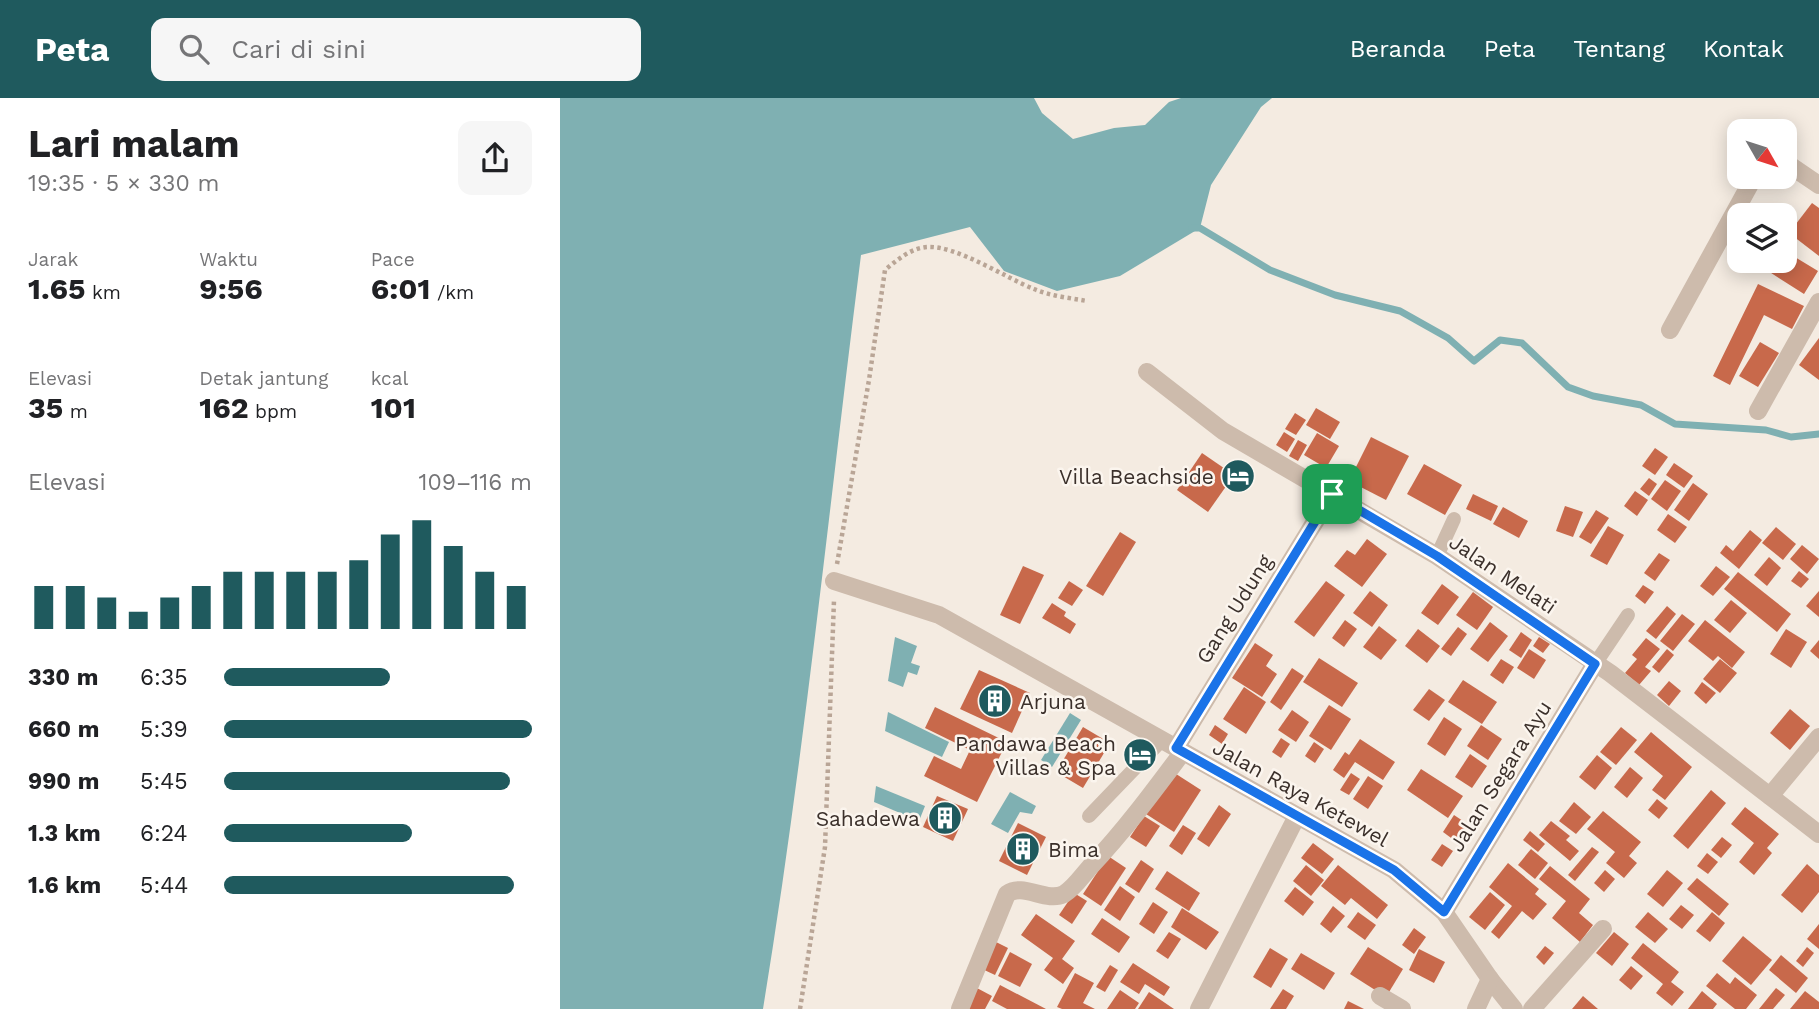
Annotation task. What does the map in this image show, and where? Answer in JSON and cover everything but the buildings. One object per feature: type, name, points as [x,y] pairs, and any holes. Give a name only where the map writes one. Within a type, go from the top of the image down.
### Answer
[{"type":"street","points":[[1797,170],[1819,185]]},
{"type":"street","points":[[1670,330],[1747,189]]},
{"type":"street","points":[[1758,411],[1819,302]]},
{"type":"street","name":"Jalan Melati","points":[[1147,372],[1223,431],[1437,556],[1595,664],[1819,834]]},
{"type":"street","name":"Gang Udung","points":[[960,1009],[1007,894],[1012,890],[1019,890],[1055,898],[1068,892],[1118,837],[1332,494]]},
{"type":"street","name":"Jalan Raya Ketewel","points":[[834,581],[939,615],[1394,870],[1444,912],[1514,1009]]},
{"type":"street","name":"Jalan Segara Ayu","points":[[1444,912],[1595,664]]},
{"type":"street","points":[[1770,796],[1819,737]]},
{"type":"street","points":[[1199,1009],[1297,816]]},
{"type":"street","points":[[1532,1009],[1603,929]]},
{"type":"street","points":[[1476,1009],[1490,979]]},
{"type":"street","points":[[1380,996],[1402,1009]]},
{"type":"lane","points":[[1437,556],[1454,519]]},
{"type":"lane","points":[[1595,664],[1628,615]]},
{"type":"lane","points":[[1089,816],[1173,747]]},
{"type":"path","points":[[800,1009],[825,847],[834,581],[885,270],[901,256],[927,247],[973,260],[1036,290],[1087,301]]},
{"type":"water","points":[[560,98],[1034,98],[1042,113],[1073,139],[1114,128],[1145,125],[1169,102],[1181,98],[1272,98],[1261,107],[1211,185],[1200,228],[1120,276],[1057,291],[1004,271],[970,227],[861,255],[804,727],[763,1009],[560,1009]]},
{"type":"water","points":[[895,637],[917,646],[911,663],[920,666],[917,675],[908,672],[903,687],[888,681]]},
{"type":"water","points":[[888,712],[949,742],[942,757],[885,731]]},
{"type":"water","points":[[1070,713],[1081,720],[1052,767],[1041,760]]},
{"type":"water","points":[[876,786],[925,806],[919,821],[874,802]]},
{"type":"water","points":[[1010,792],[1036,806],[1032,814],[1020,812],[1008,833],[991,824]]},
{"type":"waterway","points":[[1192,228],[1200,228],[1270,270],[1335,295],[1400,311],[1448,338],[1474,361],[1500,340],[1522,343],[1568,387],[1593,396],[1641,405],[1675,424],[1766,430],[1791,437],[1819,434]]},
{"type":"place","name":"Villa Beachside","points":[[1238,476]]},
{"type":"place","name":"Arjuna","points":[[995,701]]},
{"type":"place","name":"Pandawa Beach Villas & Spa","points":[[1140,755]]},
{"type":"place","name":"Sahadewa","points":[[945,818]]},
{"type":"place","name":"Bima","points":[[1023,849]]},
{"type":"route","points":[[1332,494],[1437,556],[1595,664],[1444,912],[1394,870],[1176,748],[1332,494]]}]
